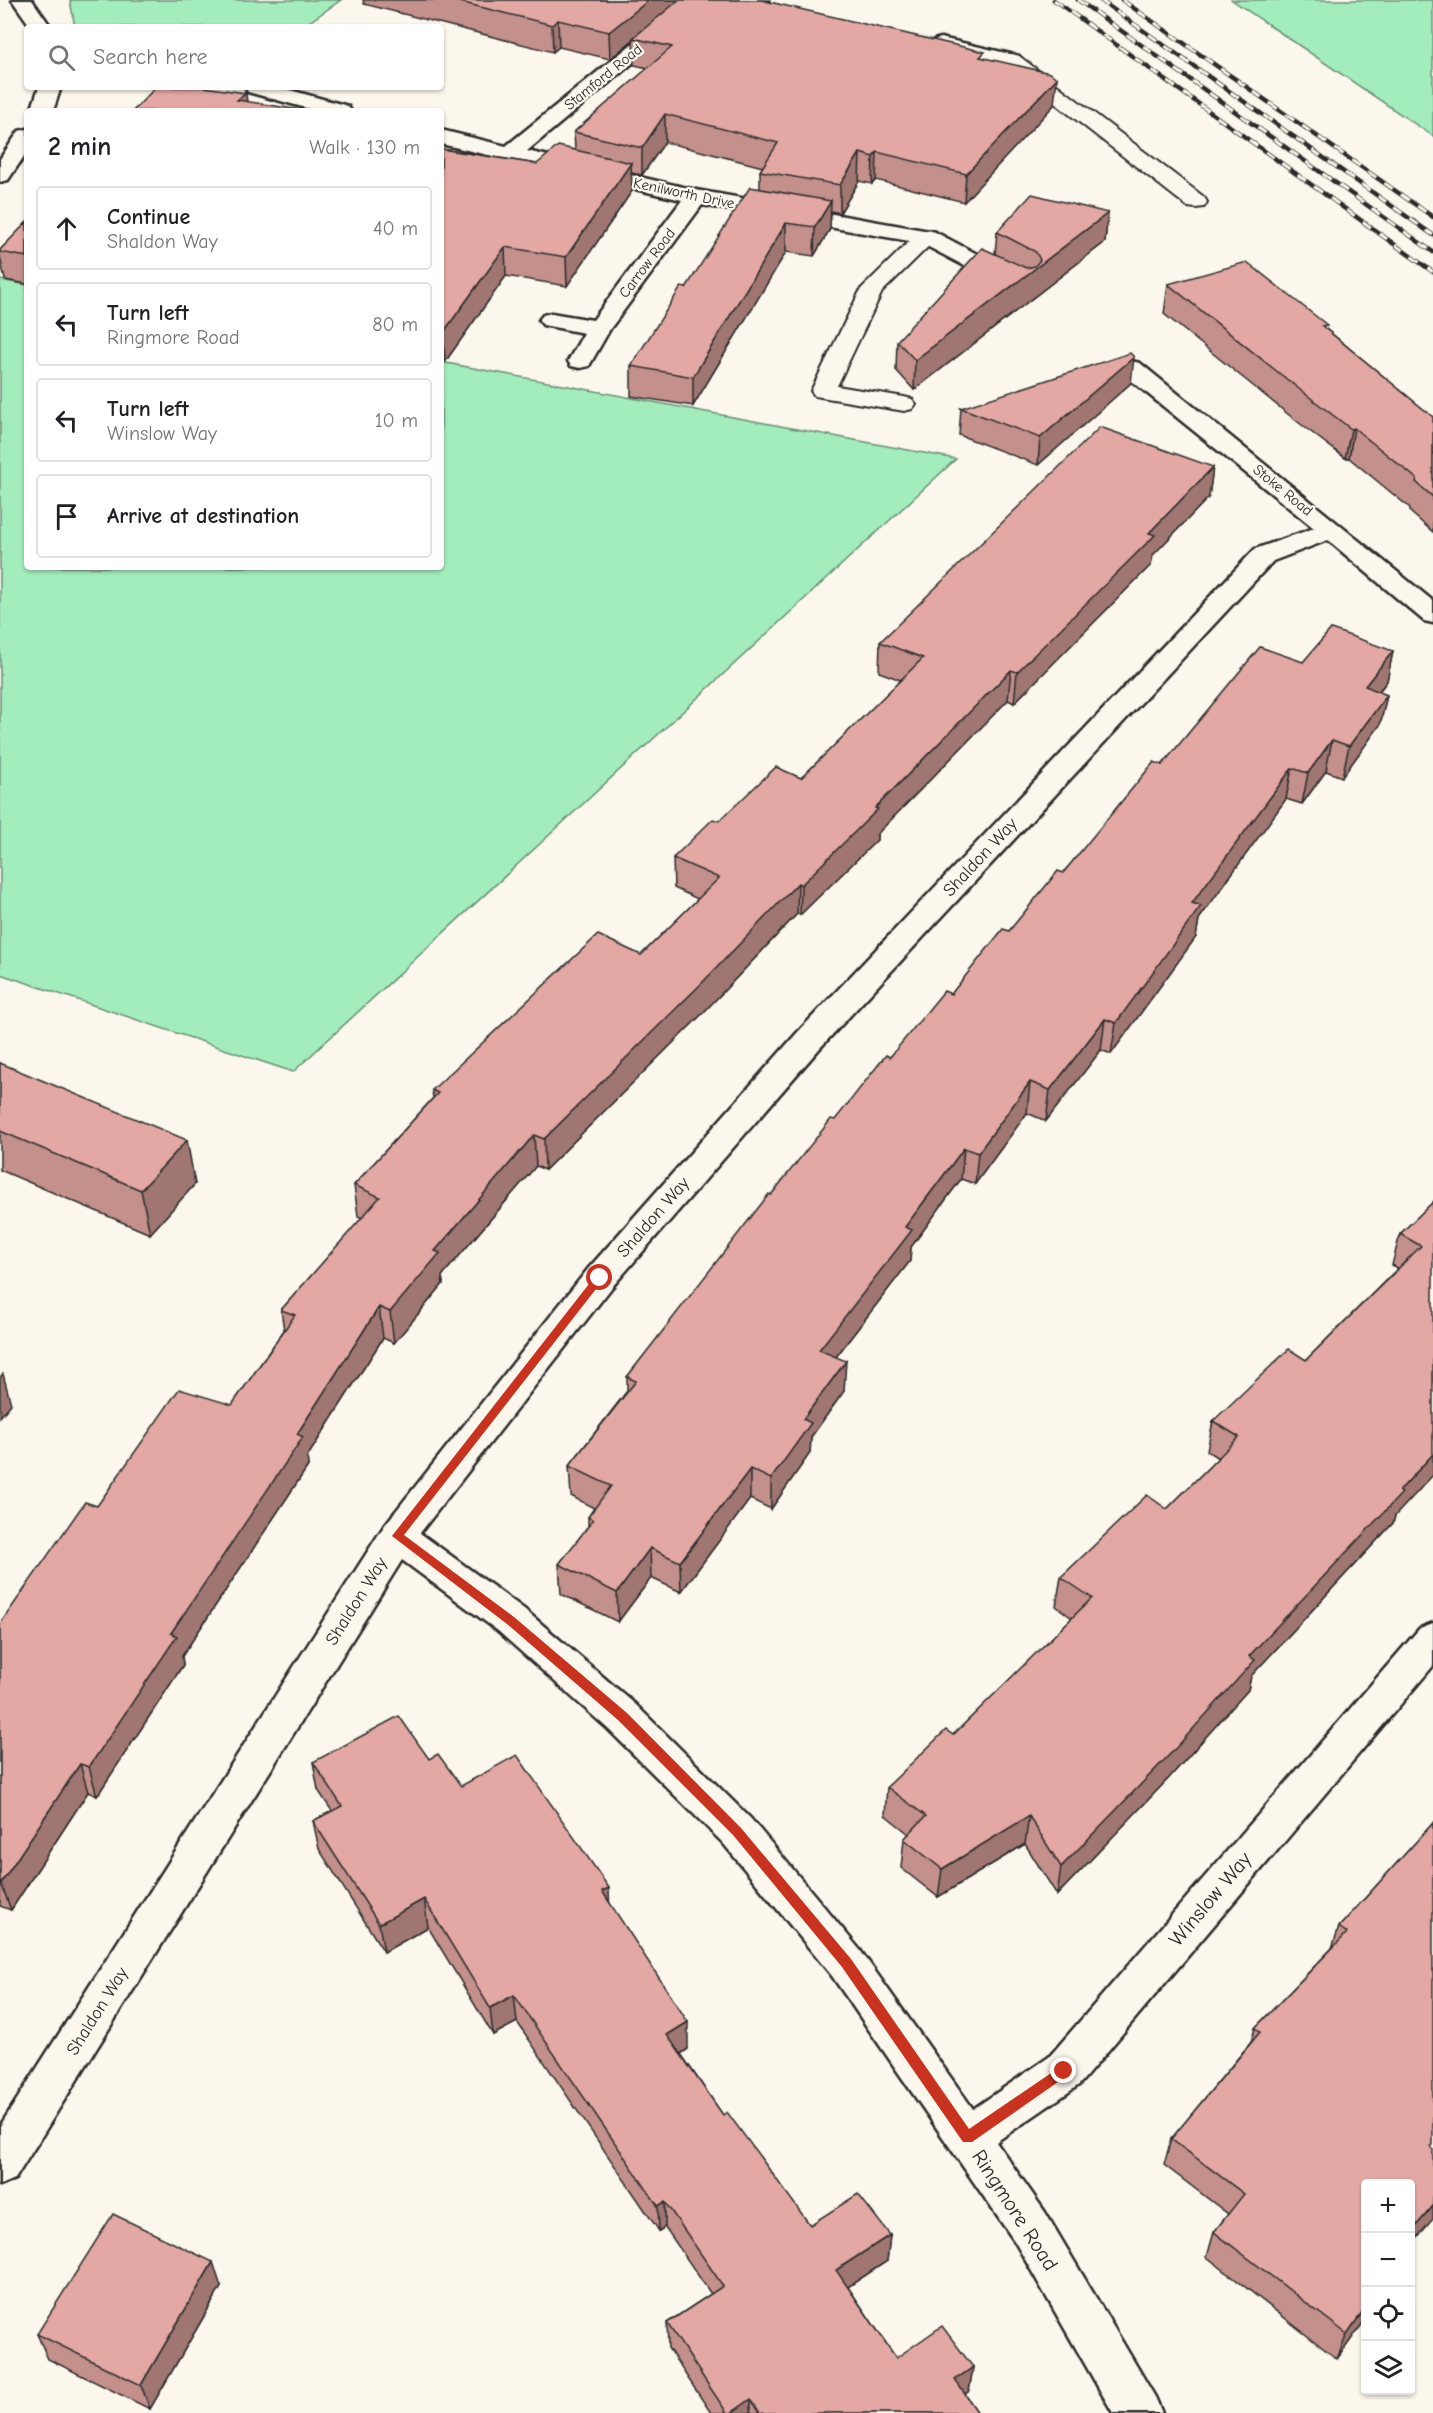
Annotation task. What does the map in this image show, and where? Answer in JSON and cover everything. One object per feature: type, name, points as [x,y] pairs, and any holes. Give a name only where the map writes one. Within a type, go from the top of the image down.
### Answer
[{"type":"street","points":[[22,0],[39,24]]},
{"type":"street","name":"Stamford Road","points":[[509,154],[698,0]]},
{"type":"street","points":[[919,38],[1012,60]]},
{"type":"street","points":[[43,108],[49,90]]},
{"type":"street","points":[[266,90],[330,108]]},
{"type":"street","name":"Kenilworth Drive","points":[[444,138],[696,198],[927,237],[1024,288]]},
{"type":"street","points":[[0,175],[24,140]]},
{"type":"street","name":"Carrow Road","points":[[580,361],[599,328],[696,198]]},
{"type":"street","points":[[551,320],[599,328]]},
{"type":"street","name":"Stoke Road","points":[[1131,368],[1332,530],[1433,615]]},
{"type":"street","name":"Shaldon Way","points":[[0,2164],[397,1536],[600,1278],[808,1041],[1264,555],[1332,530]]},
{"type":"street","name":"Ringmore Road","points":[[397,1536],[510,1620],[622,1717],[737,1831],[846,1963],[968,2137],[1030,2227],[1138,2413]]},
{"type":"street","name":"Winslow Way","points":[[968,2137],[1064,2071],[1433,1639]]},
{"type":"lane","points":[[1012,60],[1196,202]]},
{"type":"lane","points":[[904,404],[823,391],[872,289],[927,237]]},
{"type":"green space","points":[[70,0],[341,0],[306,24],[74,24]]},
{"type":"green space","points":[[1232,0],[1433,0],[1433,136]]},
{"type":"green space","points":[[0,280],[24,284],[24,570],[444,570],[444,363],[956,459],[293,1072],[0,974]]},
{"type":"building","points":[[452,0],[649,0],[609,32],[558,20],[552,25]]},
{"type":"building","points":[[679,0],[761,0],[985,52],[980,57],[1050,73],[1057,78],[966,174],[877,152],[873,157],[860,153],[840,185],[760,171],[778,143],[665,114],[642,148],[574,132],[672,47],[633,38]]},
{"type":"building","points":[[153,90],[225,90],[246,93],[237,100],[288,108],[136,108]]},
{"type":"building","points":[[558,146],[631,163],[566,257],[505,247],[444,332],[444,149],[537,164]]},
{"type":"building","points":[[750,187],[831,201],[815,227],[786,223],[693,377],[631,366],[681,287],[686,288]]},
{"type":"building","points":[[1032,194],[1108,213],[915,360],[897,341],[982,248],[1026,268],[1035,266],[1040,260],[1036,252],[997,232]]},
{"type":"building","points":[[24,225],[24,256],[0,252]]},
{"type":"building","points":[[1247,262],[1327,325],[1322,326],[1433,417],[1433,497],[1416,482],[1417,479],[1354,428],[1351,429],[1299,389],[1168,284]]},
{"type":"building","points":[[1130,353],[1134,357],[1040,438],[961,408]]},
{"type":"building","points":[[1100,427],[1213,467],[1149,533],[1155,535],[1017,672],[1011,670],[875,808],[878,809],[801,885],[798,883],[702,983],[544,1139],[534,1135],[435,1251],[440,1253],[390,1312],[379,1307],[297,1434],[303,1437],[171,1633],[177,1636],[89,1767],[80,1764],[1,1883],[0,1624],[85,1502],[97,1506],[179,1389],[232,1405],[295,1315],[281,1310],[380,1197],[354,1185],[438,1093],[432,1090],[598,935],[641,955],[719,878],[673,858],[713,819],[719,821],[776,767],[801,778],[923,658],[880,642]]},
{"type":"building","points":[[1331,629],[1393,651],[1365,686],[1387,695],[1349,746],[1332,740],[1308,773],[1292,768],[1192,903],[1201,906],[1116,1023],[1105,1019],[1050,1090],[1030,1082],[978,1153],[964,1148],[905,1227],[912,1230],[819,1350],[846,1361],[803,1419],[811,1423],[771,1479],[750,1469],[680,1562],[650,1548],[617,1593],[559,1564],[593,1520],[588,1517],[611,1486],[569,1466],[636,1381],[627,1377],[769,1194],[771,1195],[831,1119],[835,1120],[886,1055],[890,1057],[944,991],[951,994],[1003,929],[1009,931],[1058,871],[1063,873],[1154,762],[1162,765],[1260,647],[1303,662]]},
{"type":"building","points":[[0,1063],[187,1140],[141,1190],[0,1131]]},
{"type":"building","points":[[1433,1202],[1433,1454],[1399,1491],[1402,1493],[1249,1656],[1255,1660],[1175,1749],[1061,1867],[1029,1816],[942,1869],[904,1839],[926,1816],[887,1787],[946,1730],[953,1735],[1092,1598],[1061,1577],[1147,1495],[1167,1509],[1239,1437],[1213,1421],[1289,1349],[1306,1360],[1421,1246],[1400,1234]]},
{"type":"building","points":[[399,1716],[429,1759],[438,1754],[461,1786],[517,1755],[609,1888],[602,1891],[688,2022],[667,2035],[723,2115],[727,2112],[810,2225],[858,2194],[890,2235],[836,2270],[896,2358],[942,2326],[973,2367],[955,2380],[978,2413],[760,2413],[751,2399],[731,2413],[727,2413],[667,2323],[723,2286],[665,2202],[658,2206],[514,1995],[490,2008],[424,1899],[379,1924],[313,1821],[342,1806],[313,1762]]},
{"type":"building","points":[[1433,1823],[1433,2145],[1431,2147],[1433,2149],[1433,2206],[1415,2227],[1415,2179],[1361,2179],[1361,2314],[1347,2334],[1214,2232],[1244,2194],[1171,2139],[1260,2032],[1255,2028],[1347,1933],[1339,1927]]},
{"type":"building","points":[[113,2214],[213,2262],[141,2385],[37,2334]]},
{"type":"railway","points":[[1054,0],[1433,272]]},
{"type":"railway","points":[[1078,0],[1433,252]]},
{"type":"railway","points":[[1100,0],[1433,235]]},
{"type":"railway","points":[[1122,0],[1433,217]]},
{"type":"route","points":[[600,1278],[397,1536],[510,1620],[622,1717],[737,1831],[846,1963],[968,2137],[1064,2071]]}]
